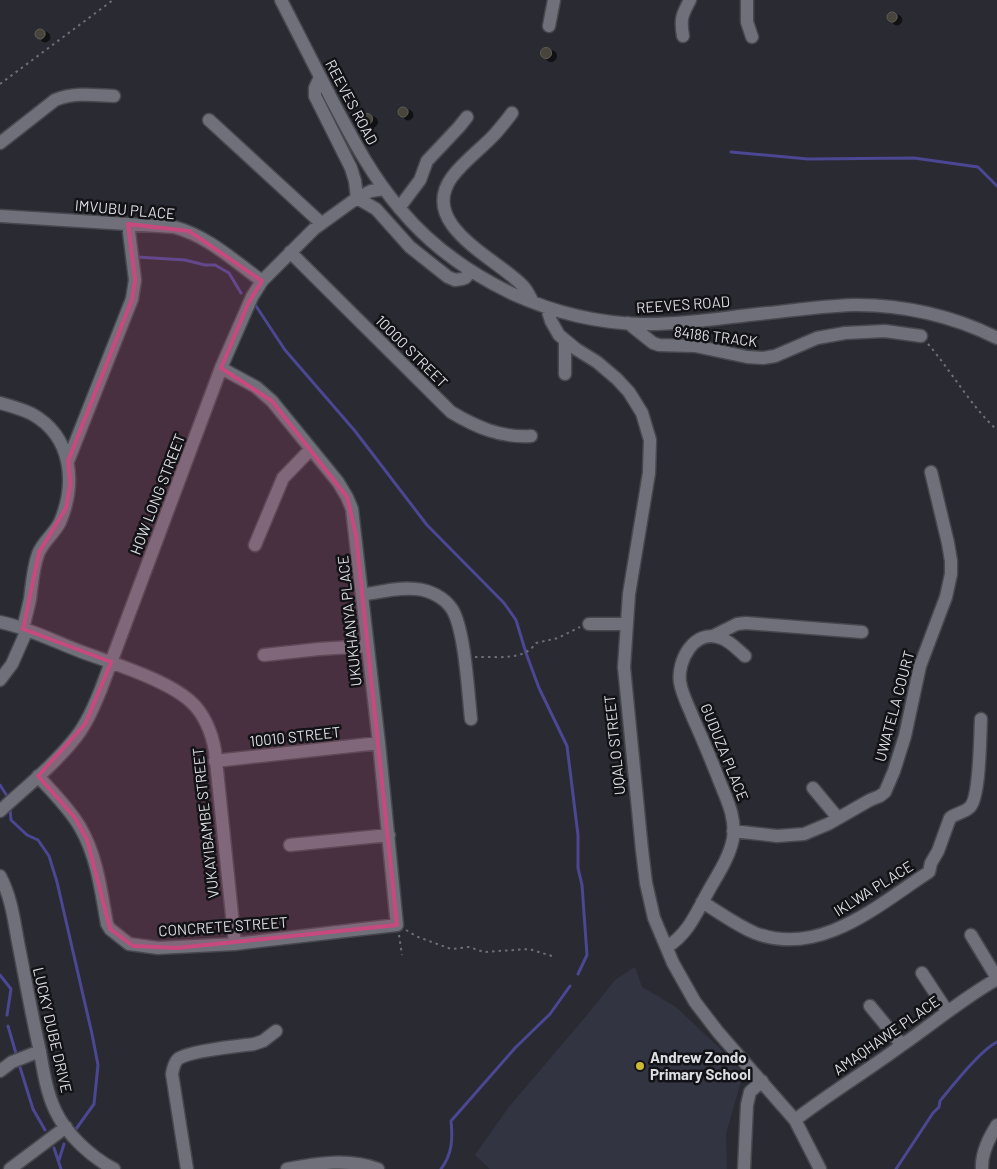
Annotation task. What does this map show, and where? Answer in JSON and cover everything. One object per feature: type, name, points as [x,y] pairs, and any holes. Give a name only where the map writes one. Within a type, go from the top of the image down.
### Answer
[{"type":"street","name":"REEVES ROAD","points":[[281,0],[364,159],[384,189],[399,208],[430,240],[471,271],[499,287],[547,308],[583,317],[628,323],[667,324],[833,306],[869,305],[930,314],[966,325],[997,338]]},
{"type":"street","points":[[549,26],[554,0]]},
{"type":"street","points":[[683,36],[680,22],[690,0]]},
{"type":"street","points":[[747,0],[747,22],[752,37]]},
{"type":"street","points":[[320,76],[315,88],[315,96],[351,168],[357,198],[376,209],[410,247],[448,276],[455,280],[462,280],[471,271]]},
{"type":"street","points":[[0,143],[55,100],[63,96],[77,94],[114,96]]},
{"type":"street","points":[[512,113],[496,134],[452,177],[446,189],[444,205],[449,219],[470,245],[521,284],[533,302]]},
{"type":"street","points":[[399,208],[420,180],[427,161],[460,127],[467,117]]},
{"type":"street","points":[[209,120],[320,223]]},
{"type":"street","name":"HOW LONG STREET","points":[[0,811],[66,749],[85,724],[101,689],[221,368],[248,304],[262,281],[320,223],[357,198],[371,191],[384,189]]},
{"type":"street","name":"IMVUBU PLACE","points":[[0,216],[174,227],[205,239],[262,281]]},
{"type":"street","points":[[68,461],[132,299],[135,280],[128,224]]},
{"type":"street","name":"10000 STREET","points":[[290,252],[451,412],[492,432],[507,436],[531,436]]},
{"type":"street","name":"UQALO STREET","points":[[547,308],[556,330],[565,340],[597,362],[629,392],[642,413],[650,440],[649,474],[629,594],[624,650],[625,686],[642,850],[646,883],[654,918],[673,963],[704,1015],[795,1120],[820,1169]]},
{"type":"street","name":"84186 TRACK","points":[[628,323],[653,343],[659,345],[695,346],[756,358],[772,356],[817,338],[845,333],[885,331],[921,336]]},
{"type":"street","points":[[565,340],[565,374]]},
{"type":"street","name":"UKUKHANYA PLACE","points":[[221,368],[256,387],[284,414],[343,489],[352,510],[389,834],[397,925]]},
{"type":"street","points":[[0,403],[24,410],[49,428],[61,444],[68,461],[70,484],[66,508],[58,525],[39,552],[25,629],[12,664],[0,680]]},
{"type":"street","points":[[256,545],[283,478],[311,449]]},
{"type":"street","name":"UWATELA COURT","points":[[734,831],[789,836],[815,830],[885,792],[905,736],[920,666],[946,597],[952,574],[951,561],[930,472]]},
{"type":"street","points":[[362,595],[415,588],[441,598],[452,610],[456,619],[464,657],[471,719]]},
{"type":"street","name":"VUKAYIBAMBE STREET","points":[[0,622],[25,629],[172,688],[190,701],[197,709],[212,738],[235,944]]},
{"type":"street","points":[[713,636],[736,624],[746,623],[862,632]]},
{"type":"street","points":[[589,624],[626,624]]},
{"type":"street","points":[[713,636],[728,642],[745,656]]},
{"type":"street","name":"GUDUZA PLACE","points":[[667,947],[685,933],[725,861],[734,831],[731,809],[680,682],[682,665],[688,648],[703,638],[713,636]]},
{"type":"street","points":[[264,655],[368,646]]},
{"type":"street","name":"IKLWA PLACE","points":[[702,902],[754,932],[766,936],[789,939],[818,936],[831,932],[876,908],[929,872],[931,862],[938,851],[950,818],[970,807],[974,801],[978,774],[981,719]]},
{"type":"street","name":"10010 STREET","points":[[215,761],[379,743]]},
{"type":"street","name":"CONCRETE STREET","points":[[38,776],[75,818],[87,840],[98,875],[107,924],[110,930],[129,944],[148,948],[235,944],[397,925]]},
{"type":"street","points":[[813,788],[838,818]]},
{"type":"street","points":[[290,845],[389,834]]},
{"type":"street","name":"LUCKY DUBE DRIVE","points":[[0,876],[5,885],[13,916],[48,1089],[55,1109],[66,1127],[94,1156],[114,1169]]},
{"type":"street","points":[[971,935],[997,979]]},
{"type":"street","points":[[922,973],[947,1011]]},
{"type":"street","name":"AMAQHAWE PLACE","points":[[795,1120],[947,1011],[997,979]]},
{"type":"street","points":[[870,1006],[902,1045]]},
{"type":"street","points":[[187,1169],[172,1074],[174,1064],[178,1059],[192,1054],[254,1044],[263,1041],[276,1031]]},
{"type":"street","points":[[0,1071],[12,1062],[40,1051]]},
{"type":"street","points":[[744,1169],[746,1105],[750,1092],[762,1081]]},
{"type":"street","points":[[982,1169],[984,1151],[997,1125]]},
{"type":"street","points":[[10,1169],[66,1127]]},
{"type":"street","points":[[287,1169],[327,1163],[344,1163],[378,1169]]},
{"type":"path","points":[[0,84],[113,0]]},
{"type":"path","points":[[921,336],[945,364],[984,417],[997,430]]},
{"type":"path","points":[[464,657],[520,656],[533,648],[536,643],[558,638],[571,630],[589,624]]},
{"type":"path","points":[[397,925],[402,955]]},
{"type":"path","points":[[397,925],[418,937],[451,949],[469,948],[484,952],[529,949],[555,956]]},
{"type":"highlighted area","points":[[128,224],[189,231],[262,281],[248,304],[221,368],[272,401],[347,497],[356,535],[397,925],[177,948],[133,946],[110,929],[87,840],[75,818],[38,776],[85,724],[111,662],[23,629],[39,552],[66,508],[70,484],[68,461],[132,299],[135,280]]},
{"type":"shaded area","name":"Andrew Zondo Primary School","points":[[635,967],[642,987],[676,1007],[730,1058],[743,1074],[726,1134],[727,1169],[490,1169],[475,1155],[508,1108],[615,980]]},
{"type":"building","points":[[890,12],[894,12],[897,17],[896,21],[890,22],[887,19],[887,15]]},
{"type":"building","points":[[38,29],[42,29],[45,34],[44,38],[38,39],[35,36],[35,32]]},
{"type":"building","points":[[544,48],[548,48],[551,53],[550,57],[544,58],[541,55],[541,51]]},
{"type":"building","points":[[401,107],[405,107],[408,112],[407,116],[401,117],[398,114],[398,110]]},
{"type":"building","points":[[365,114],[369,114],[372,119],[371,123],[365,124],[362,121],[362,117]]},
{"type":"waterway","points":[[731,152],[808,159],[914,158],[978,167],[997,186]]},
{"type":"waterway","points":[[137,257],[185,260],[205,265],[215,265],[229,273],[241,293]]},
{"type":"waterway","points":[[256,306],[285,350],[355,431],[427,525],[504,603],[516,620],[539,688],[567,746],[578,835],[578,868],[582,885],[587,955],[578,974]]},
{"type":"waterway","points":[[0,785],[9,799]]},
{"type":"waterway","points":[[10,808],[11,820],[27,835],[38,840],[49,856],[57,882],[92,1034],[98,1065],[94,1104],[76,1129]]},
{"type":"waterway","points":[[0,975],[11,989],[7,1015]]},
{"type":"waterway","points":[[441,1169],[451,1146],[451,1121],[515,1048],[550,1014],[570,986]]},
{"type":"waterway","points":[[8,1026],[17,1057]]},
{"type":"waterway","points":[[896,1169],[933,1113],[939,1107],[940,1101],[975,1060],[997,1042]]},
{"type":"waterway","points":[[19,1064],[33,1109],[45,1130]]},
{"type":"waterway","points":[[59,1160],[64,1144]]},
{"type":"waterway","points":[[54,1148],[61,1169]]},
{"type":"place","name":"Andrew Zondo Primary School","points":[[640,1066]]}]
